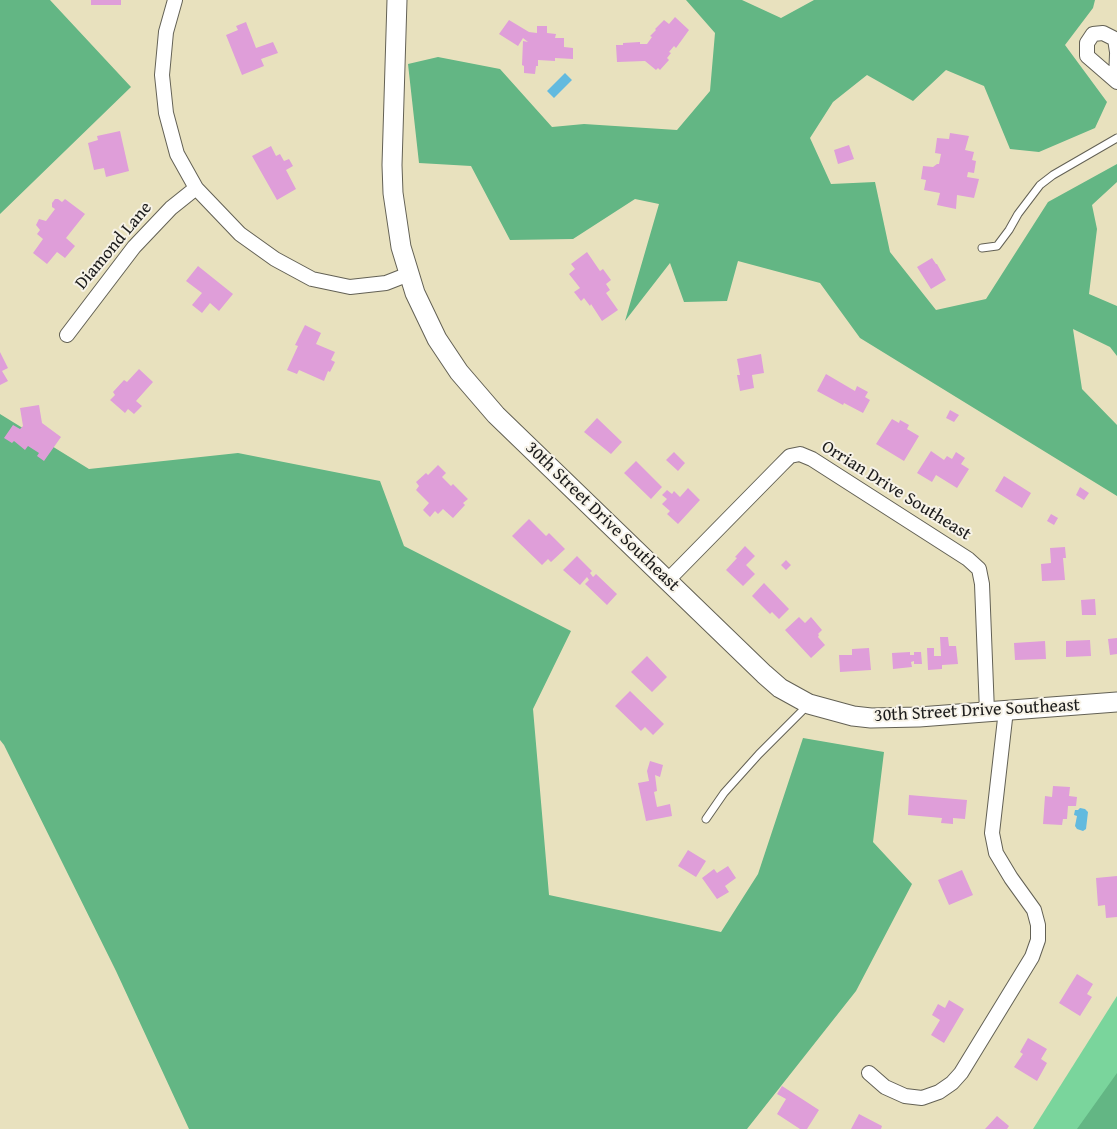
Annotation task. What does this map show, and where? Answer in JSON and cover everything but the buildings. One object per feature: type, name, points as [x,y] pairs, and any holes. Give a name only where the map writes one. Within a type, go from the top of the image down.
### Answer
[{"type":"main road","name":"30th Street Drive Southeast","points":[[397,0],[392,145],[393,193],[401,247],[419,301],[437,338],[475,393],[496,415],[764,674],[780,688],[809,704],[853,716],[871,718],[919,717],[1117,702]]},
{"type":"street","points":[[175,0],[166,32],[162,75],[166,114],[177,154],[196,188],[240,234],[275,259],[312,278],[350,287],[386,283],[409,274]]},
{"type":"street","points":[[1103,33],[1115,39],[1117,53],[1116,81],[1087,56],[1087,43],[1093,34],[1103,33]]},
{"type":"street","name":"Diamond Lane","points":[[67,335],[134,247],[171,208],[196,188]]},
{"type":"street","name":"Orrian Drive Southeast","points":[[667,581],[790,456],[800,454],[812,459],[968,558],[979,569],[982,584],[987,712]]},
{"type":"street","points":[[869,1073],[885,1088],[905,1096],[922,1098],[939,1092],[952,1083],[961,1073],[1032,957],[1038,940],[1034,910],[996,853],[992,832],[1006,710]]},
{"type":"lane","points":[[982,248],[997,246],[1040,185],[1053,175],[1117,138]]},
{"type":"lane","points":[[706,819],[724,793],[759,754],[809,704]]},
{"type":"green space","points":[[0,0],[50,0],[131,87],[0,214]]},
{"type":"green space","points":[[686,0],[742,0],[781,18],[814,0],[1095,0],[1093,8],[1065,45],[1107,102],[1095,128],[1039,152],[1010,149],[984,86],[946,70],[913,101],[867,75],[833,102],[810,138],[831,184],[875,182],[890,252],[936,310],[986,299],[1048,202],[1117,164],[1117,182],[1092,205],[1097,229],[1089,294],[1117,306],[1117,356],[1110,347],[1073,329],[1082,389],[1117,425],[1117,496],[860,338],[820,283],[738,261],[727,301],[684,302],[670,263],[625,321],[659,204],[635,199],[573,239],[510,240],[471,166],[419,163],[408,64],[438,57],[500,69],[552,127],[584,124],[677,130],[710,91],[715,33]]},
{"type":"green space","points":[[0,414],[89,469],[238,453],[380,481],[404,546],[571,631],[533,709],[549,895],[721,932],[758,874],[803,738],[884,752],[873,842],[912,884],[856,991],[747,1129],[189,1129],[116,971],[0,740]]},
{"type":"green space","points":[[1117,996],[1117,1129],[1033,1129]]},
{"type":"green space","points":[[1117,1073],[1117,1129],[1077,1129]]},
{"type":"water","points":[[565,73],[572,80],[554,98],[547,91]]},
{"type":"water","points":[[1080,808],[1088,812],[1086,829],[1083,831],[1075,826],[1077,816],[1074,815],[1075,810]]}]
